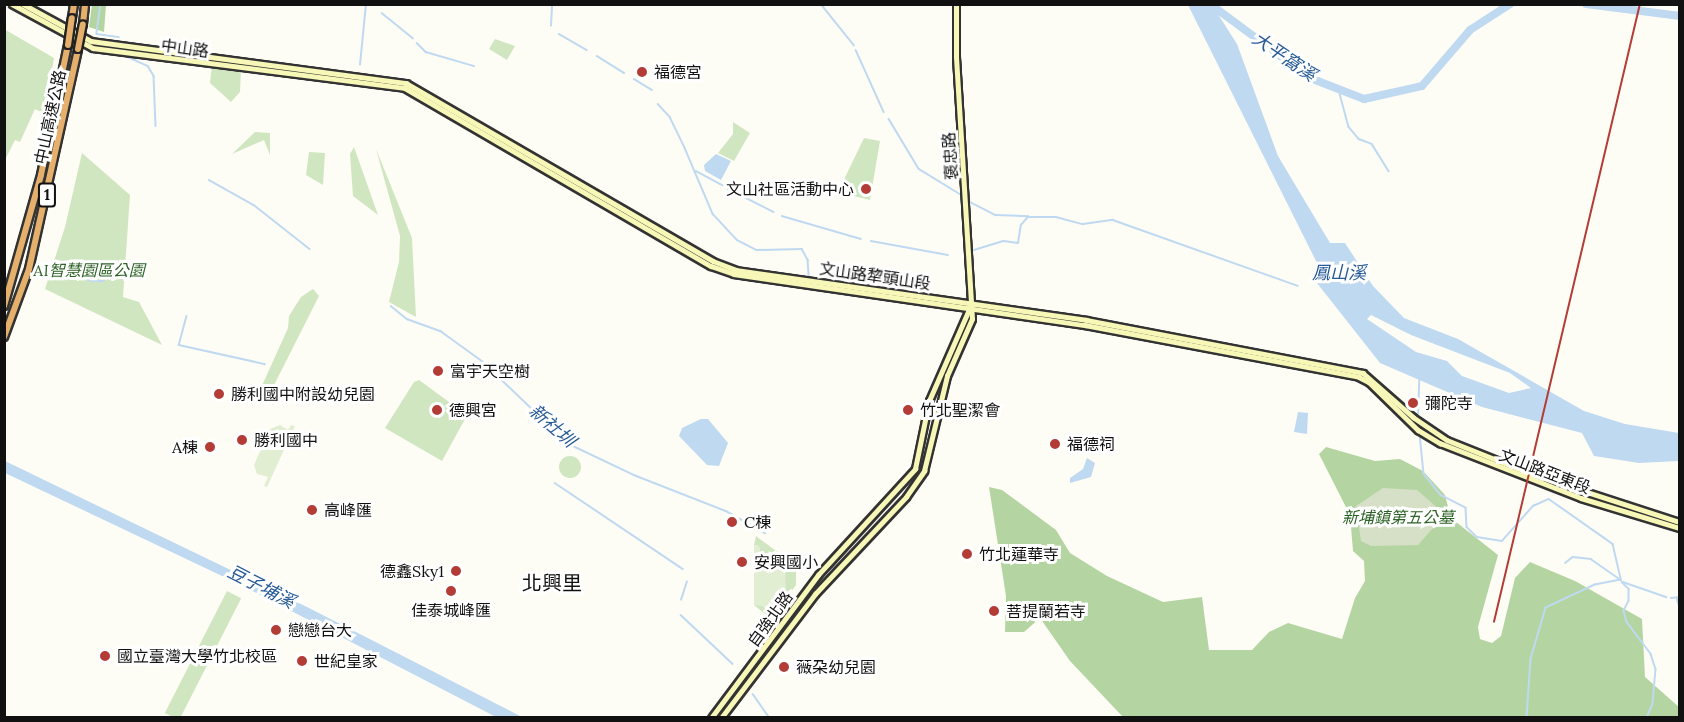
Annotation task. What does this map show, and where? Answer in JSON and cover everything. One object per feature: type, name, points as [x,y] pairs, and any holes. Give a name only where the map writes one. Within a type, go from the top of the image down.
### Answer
[{"type":"highway","name":"中山高速公路","points":[[4,306],[41,175],[68,45],[74,4]]},
{"type":"highway","name":"中山高速公路","points":[[4,338],[29,269],[78,49],[85,4]]},
{"type":"main road","name":"中山路","points":[[12,4],[93,48],[364,82]]},
{"type":"main road","name":"中山路","points":[[22,4],[91,41],[360,76]]},
{"type":"main road","name":"褒忠路","points":[[928,456],[947,376],[969,332],[970,304],[956,57],[956,4]]},
{"type":"main road","name":"文山路犂頭山段","points":[[360,76],[406,84],[724,266],[768,275],[970,304],[1340,372],[1369,382],[1411,419]]},
{"type":"main road","name":"文山路犂頭山段","points":[[364,82],[405,88],[722,271],[970,304]]},
{"type":"main road","name":"褒忠路","points":[[918,455],[929,401],[970,304]]},
{"type":"main road","name":"文山路亞東段","points":[[1411,419],[1447,440],[1532,474],[1680,522]]},
{"type":"main road","name":"文山路亞東段","points":[[1411,419],[1440,443],[1528,479],[1680,528]]},
{"type":"main road","name":"自強北路","points":[[711,717],[818,575],[903,487],[915,469],[918,455]]},
{"type":"main road","name":"自強北路","points":[[721,717],[815,594],[919,482],[928,456]]},
{"type":"green space","points":[[92,4],[106,5],[104,32],[89,27]]},
{"type":"green space","points":[[4,29],[54,58],[45,114],[35,109],[20,142],[15,140],[6,158]]},
{"type":"green space","points":[[495,39],[515,46],[507,60],[489,49]]},
{"type":"green space","points":[[212,64],[241,68],[240,92],[231,102],[210,83]]},
{"type":"green space","points":[[733,122],[750,133],[734,161],[718,153],[733,134]]},
{"type":"green space","points":[[255,132],[270,133],[270,155],[264,140],[232,154]]},
{"type":"green space","points":[[864,138],[880,141],[870,200],[838,192]]},
{"type":"green space","points":[[354,147],[378,215],[353,196],[350,154]]},
{"type":"green space","points":[[376,149],[412,238],[416,317],[389,302],[399,262],[400,236]]},
{"type":"green space","points":[[309,152],[325,153],[323,185],[306,175]]},
{"type":"green space","name":"AI智慧園區公園","points":[[82,153],[130,195],[123,297],[139,302],[162,345],[45,289],[65,227]]},
{"type":"green space","points":[[313,289],[319,296],[269,395],[260,390],[288,328],[289,316],[301,297]]},
{"type":"green space","points":[[419,380],[464,413],[465,419],[442,461],[385,428],[414,382]]},
{"type":"green space","points":[[280,425],[288,430],[291,425],[295,426],[267,487],[264,486],[268,477],[257,474],[254,465],[270,429]]},
{"type":"green space","points":[[277,428],[285,436],[270,470],[262,472],[259,463]]},
{"type":"green space","points":[[1326,447],[1375,461],[1400,459],[1423,471],[1445,495],[1451,518],[1498,555],[1478,627],[1480,639],[1492,643],[1501,636],[1515,578],[1530,562],[1575,581],[1642,619],[1645,677],[1679,707],[1679,717],[1123,717],[1070,661],[1040,618],[1024,632],[1005,632],[1006,596],[989,487],[1002,490],[1056,530],[1070,553],[1107,576],[1163,602],[1202,597],[1209,650],[1252,650],[1269,632],[1288,623],[1342,639],[1355,598],[1365,581],[1364,561],[1353,551],[1350,515],[1319,454]]},
{"type":"green space","points":[[570,456],[578,459],[581,467],[578,475],[570,478],[562,475],[559,467],[562,459]]},
{"type":"green space","name":"新埔鎮第五公墓","points":[[1383,488],[1417,490],[1440,510],[1440,520],[1418,545],[1371,546],[1361,541],[1356,506]]},
{"type":"green space","points":[[756,536],[791,562],[796,571],[796,585],[771,619],[754,605],[760,604],[767,609],[786,595],[778,554],[760,556],[759,546],[754,545]]},
{"type":"green space","points":[[754,545],[759,546],[760,555],[778,554],[785,564],[786,596],[776,608],[754,605]]},
{"type":"green space","points":[[227,591],[241,598],[180,718],[165,713]]},
{"type":"water","name":"鳳山溪","points":[[1188,5],[1212,5],[1237,44],[1278,156],[1330,243],[1345,243],[1373,286],[1404,318],[1458,339],[1584,411],[1625,424],[1679,433],[1679,461],[1639,463],[1594,456],[1582,433],[1482,407],[1380,363],[1313,278],[1316,261]],"holes":[[[1371,315],[1411,335],[1510,373],[1531,388],[1509,393],[1462,376],[1447,361],[1416,352],[1367,319]]]},
{"type":"water","points":[[716,154],[731,161],[721,180],[705,171],[704,165]]},
{"type":"water","points":[[1298,412],[1308,413],[1307,434],[1294,432]]},
{"type":"water","points":[[701,419],[708,419],[728,443],[719,466],[707,465],[679,436],[682,428]]},
{"type":"water","points":[[1087,458],[1095,463],[1091,477],[1070,483],[1070,478],[1083,469]]},
{"type":"water","name":"豆子埔溪","points":[[5,461],[307,607],[522,717],[496,717],[241,585],[5,473]]},
{"type":"waterway","name":"新社圳","points":[[101,4],[97,34],[119,37]]},
{"type":"waterway","points":[[360,65],[366,4]]},
{"type":"waterway","points":[[551,26],[552,4]]},
{"type":"waterway","points":[[821,4],[854,45]]},
{"type":"waterway","name":"大平窩溪","points":[[1210,4],[1310,78],[1364,99],[1422,86],[1470,30],[1510,4]]},
{"type":"waterway","name":"大平窩溪","points":[[1503,9],[1506,4]]},
{"type":"waterway","name":"大平窩溪","points":[[1586,4],[1680,16]]},
{"type":"waterway","points":[[382,13],[413,38]]},
{"type":"waterway","points":[[559,34],[587,50]]},
{"type":"waterway","points":[[417,43],[426,52],[474,66]]},
{"type":"waterway","points":[[856,50],[884,112]]},
{"type":"waterway","name":"新社圳","points":[[121,54],[148,66],[154,76],[156,126]]},
{"type":"waterway","points":[[597,56],[624,73]]},
{"type":"waterway","points":[[634,79],[652,90]]},
{"type":"waterway","points":[[1339,90],[1349,127],[1359,139],[1372,144],[1389,171]]},
{"type":"waterway","points":[[658,104],[670,117],[713,214],[737,240],[757,250],[802,249],[808,260],[809,276]]},
{"type":"waterway","points":[[889,119],[919,169],[960,194]]},
{"type":"waterway","points":[[696,171],[722,185]]},
{"type":"waterway","name":"新社圳","points":[[209,180],[254,205],[310,249]]},
{"type":"waterway","points":[[728,189],[774,212]]},
{"type":"waterway","points":[[970,202],[996,215],[1028,216]]},
{"type":"waterway","points":[[782,216],[861,239]]},
{"type":"waterway","points":[[974,250],[1004,241],[1018,243],[1021,225],[1028,217],[1056,217],[1083,224],[1113,220],[1298,286]]},
{"type":"waterway","points":[[871,241],[948,255]]},
{"type":"waterway","points":[[76,273],[91,281],[104,281]]},
{"type":"waterway","name":"新社圳","points":[[391,306],[407,319],[442,332],[482,361],[569,444],[634,475],[726,511],[765,533]]},
{"type":"waterway","points":[[187,316],[179,345],[265,364]]},
{"type":"waterway","points":[[1418,417],[1419,380]]},
{"type":"waterway","points":[[1420,434],[1424,474],[1441,495],[1466,508],[1467,527],[1477,537],[1502,541],[1533,506],[1549,499],[1613,544],[1621,580],[1595,585],[1546,608],[1531,659],[1527,718]]},
{"type":"waterway","name":"新社圳","points":[[555,483],[683,569]]},
{"type":"waterway","points":[[1565,563],[1573,557],[1591,559],[1621,580]]},
{"type":"waterway","name":"新社圳","points":[[681,600],[687,582]]},
{"type":"waterway","points":[[1622,582],[1629,589],[1629,601],[1624,611],[1627,622],[1651,654],[1656,669],[1653,704],[1647,718]]},
{"type":"waterway","points":[[1623,582],[1666,597]]},
{"type":"waterway","points":[[1671,598],[1680,597]]},
{"type":"waterway","points":[[1677,598],[1680,608]]},
{"type":"waterway","name":"新社圳","points":[[681,615],[733,664]]},
{"type":"waterway","name":"新社圳","points":[[753,694],[770,718]]},
{"type":"railway","points":[[1494,622],[1640,4]]},
{"type":"place","name":"福德宮","points":[[642,72]]},
{"type":"place","name":"文山社區活動中心","points":[[866,189]]},
{"type":"place","name":"富宇天空樹","points":[[438,371]]},
{"type":"place","name":"勝利國中附設幼兒園","points":[[219,394]]},
{"type":"place","name":"彌陀寺","points":[[1413,403]]},
{"type":"place","name":"德興宮","points":[[437,410]]},
{"type":"place","name":"竹北聖潔會","points":[[908,410]]},
{"type":"place","name":"勝利國中","points":[[242,440]]},
{"type":"place","name":"福德祠","points":[[1055,444]]},
{"type":"place","name":"A棟","points":[[210,447]]},
{"type":"place","name":"高峰匯","points":[[312,510]]},
{"type":"place","name":"C棟","points":[[732,522]]},
{"type":"place","name":"竹北蓮華寺","points":[[967,554]]},
{"type":"place","name":"安興國小","points":[[742,562]]},
{"type":"place","name":"德鑫Sky1","points":[[456,571]]},
{"type":"place","name":"佳泰城峰匯","points":[[451,591]]},
{"type":"place","name":"菩提蘭若寺","points":[[994,611]]},
{"type":"place","name":"戀戀台大","points":[[276,630]]},
{"type":"place","name":"國立臺灣大學竹北校區","points":[[105,656]]},
{"type":"place","name":"世紀皇家","points":[[302,661]]},
{"type":"place","name":"薇朶幼兒園","points":[[784,667]]},
{"type":"district","name":"北興里","points":[[552,582]]}]
